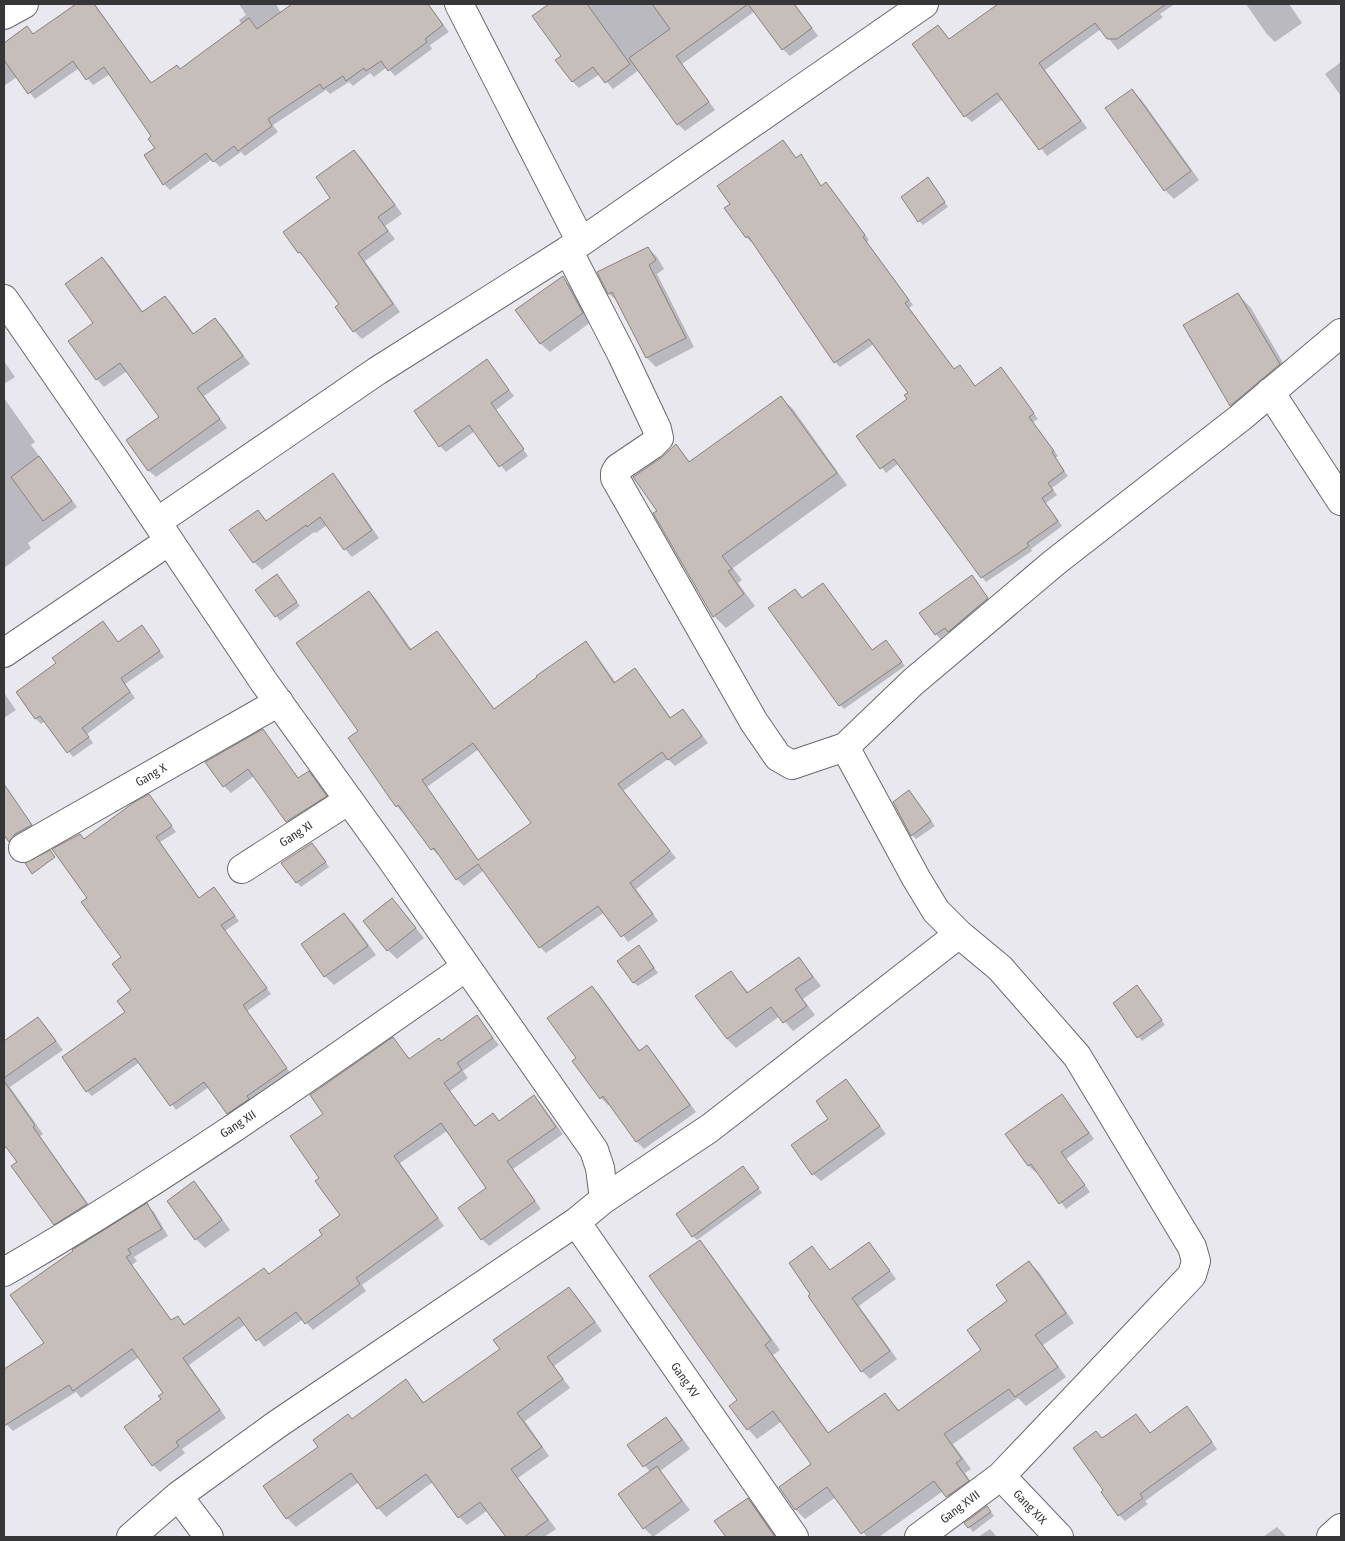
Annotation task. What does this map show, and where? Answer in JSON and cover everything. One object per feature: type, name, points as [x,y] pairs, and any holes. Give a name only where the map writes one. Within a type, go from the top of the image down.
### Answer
[{"type":"street","points":[[4,15],[24,4]]},
{"type":"street","points":[[460,4],[657,428],[659,438],[652,446],[618,468],[615,473],[616,478],[754,722],[778,757],[792,765],[846,747],[913,682],[1047,569],[1270,392],[1341,333]]},
{"type":"street","points":[[4,652],[377,371],[574,246],[924,4]]},
{"type":"street","points":[[5,303],[163,531],[264,682],[594,1150],[600,1168],[604,1199]]},
{"type":"street","points":[[1270,392],[1341,501]]},
{"type":"street","name":"Gang X","points":[[23,848],[279,702]]},
{"type":"street","name":"Gang XVII","points":[[846,747],[916,878],[936,911],[959,934],[1000,968],[1077,1056],[1192,1246],[1196,1261],[1192,1275],[1001,1476],[919,1537]]},
{"type":"street","name":"Gang XI","points":[[242,869],[349,800]]},
{"type":"street","points":[[131,1537],[178,1496],[276,1425],[576,1222],[604,1199],[710,1128],[959,934]]},
{"type":"street","name":"Gang XII","points":[[4,1272],[101,1213],[255,1114],[466,967]]},
{"type":"street","name":"Gang XV","points":[[576,1222],[794,1537]]},
{"type":"street","name":"Gang XIX","points":[[1001,1476],[1059,1537]]},
{"type":"street","points":[[178,1496],[209,1537]]},
{"type":"street","points":[[1331,1537],[1341,1528]]},
{"type":"building","points":[[76,4],[94,4],[151,83],[177,65],[180,69],[249,18],[257,29],[292,4],[428,4],[443,25],[425,39],[427,42],[388,71],[381,61],[366,71],[364,68],[346,81],[343,76],[323,89],[320,84],[268,119],[272,126],[238,151],[234,146],[213,162],[206,153],[163,185],[144,155],[155,148],[148,139],[151,136],[104,67],[86,80],[73,61],[28,94],[4,60],[4,43],[27,26],[33,34]]},
{"type":"building","points":[[549,4],[587,4],[630,64],[605,83],[593,67],[572,82],[555,60],[561,56],[532,16]]},
{"type":"building","points":[[652,4],[748,4],[676,56],[709,102],[677,125],[629,58],[670,29]]},
{"type":"building","points":[[748,4],[794,4],[812,28],[782,50]]},
{"type":"building","points":[[998,4],[1166,4],[1117,39],[1107,39],[1095,23],[1039,63],[1081,121],[1039,150],[997,93],[964,117],[912,44],[938,25],[949,39]]},
{"type":"building","points":[[1132,89],[1191,171],[1164,191],[1105,108]]},
{"type":"building","points":[[783,140],[796,158],[801,154],[821,186],[826,182],[909,300],[905,303],[954,369],[960,365],[975,386],[1001,367],[1034,413],[1029,417],[1054,451],[1052,452],[1064,471],[1048,483],[1053,490],[1042,498],[1058,521],[1027,543],[1029,546],[981,578],[894,459],[880,469],[856,436],[907,399],[904,395],[908,393],[869,339],[834,363],[748,236],[746,238],[724,208],[730,204],[717,186]]},
{"type":"building","points":[[354,150],[395,205],[378,217],[388,231],[358,253],[393,304],[353,332],[335,307],[339,304],[283,232],[330,198],[316,177]]},
{"type":"building","points":[[928,177],[945,202],[918,222],[901,197]]},
{"type":"building","points":[[648,247],[656,260],[649,265],[686,338],[646,358],[612,292],[608,294],[597,272]]},
{"type":"building","points":[[102,257],[142,312],[165,296],[193,334],[215,318],[243,356],[197,388],[220,419],[148,471],[126,440],[159,417],[120,363],[96,380],[68,341],[93,323],[65,284]]},
{"type":"building","points":[[563,276],[583,313],[540,344],[515,310]]},
{"type":"building","points":[[1238,293],[1280,364],[1230,406],[1183,325]]},
{"type":"building","points":[[487,359],[509,390],[491,403],[524,449],[499,467],[469,425],[439,447],[414,411]]},
{"type":"building","points":[[781,396],[837,473],[722,556],[732,569],[728,571],[744,594],[713,617],[653,513],[657,511],[633,477],[661,458],[676,444],[689,462]]},
{"type":"building","points":[[39,456],[72,501],[43,521],[11,477]]},
{"type":"building","points":[[333,473],[372,530],[344,550],[320,517],[253,563],[229,530],[258,510],[266,521]]},
{"type":"building","points":[[277,574],[297,602],[275,617],[255,590]]},
{"type":"building","points":[[972,575],[988,598],[948,632],[945,628],[935,635],[919,613]]},
{"type":"building","points":[[823,583],[872,650],[886,640],[902,662],[839,706],[768,608],[795,589],[802,598]]},
{"type":"building","points":[[369,591],[410,650],[437,631],[494,709],[536,676],[586,641],[614,683],[635,668],[670,718],[683,709],[702,736],[668,760],[662,752],[618,784],[670,851],[630,883],[653,914],[621,937],[598,906],[539,948],[478,864],[456,880],[434,848],[431,850],[398,805],[396,807],[348,738],[358,731],[296,643]],"holes":[[[473,743],[531,823],[478,860],[422,780]]]},
{"type":"building","points":[[103,621],[118,642],[142,625],[160,651],[121,678],[130,692],[82,728],[89,737],[67,753],[40,716],[35,719],[16,692],[56,663],[52,658]]},
{"type":"building","points":[[263,729],[298,778],[309,771],[327,796],[286,822],[248,769],[223,787],[205,762]]},
{"type":"building","points":[[4,784],[32,825],[15,834],[9,842],[4,835]]},
{"type":"building","points":[[909,790],[931,821],[911,836],[893,802]]},
{"type":"building","points":[[149,794],[172,826],[156,837],[199,898],[214,887],[235,916],[221,925],[267,988],[243,1005],[287,1068],[247,1096],[249,1099],[227,1114],[204,1082],[170,1106],[135,1058],[86,1092],[62,1057],[125,1012],[117,1001],[131,990],[112,964],[121,957],[81,902],[87,898],[52,849],[80,834],[84,839],[133,803]]},
{"type":"building","points":[[312,843],[326,862],[296,883],[281,863]]},
{"type":"building","points":[[50,850],[55,857],[32,874],[25,863]]},
{"type":"building","points":[[392,898],[416,928],[387,951],[363,921]]},
{"type":"building","points":[[344,913],[368,946],[324,977],[301,944]]},
{"type":"building","points":[[639,945],[654,968],[633,983],[617,961]]},
{"type":"building","points":[[799,957],[813,977],[795,989],[807,1006],[783,1023],[771,1007],[727,1039],[695,996],[731,971],[747,993]]},
{"type":"building","points":[[1137,985],[1162,1020],[1137,1038],[1113,1003]]},
{"type":"building","points":[[592,986],[639,1051],[647,1045],[690,1105],[636,1142],[603,1096],[600,1099],[572,1061],[576,1058],[547,1018]]},
{"type":"building","points":[[477,1015],[493,1038],[457,1063],[462,1070],[444,1083],[475,1126],[493,1113],[499,1121],[534,1095],[556,1127],[507,1161],[535,1201],[481,1240],[458,1208],[486,1188],[441,1123],[394,1156],[438,1218],[356,1278],[360,1284],[305,1324],[296,1312],[256,1341],[239,1317],[183,1358],[220,1410],[176,1442],[179,1446],[152,1466],[124,1427],[161,1399],[158,1396],[163,1393],[132,1349],[73,1391],[69,1385],[4,1426],[4,1369],[44,1343],[10,1295],[72,1250],[147,1203],[162,1229],[128,1249],[131,1254],[126,1257],[171,1320],[178,1316],[184,1325],[264,1268],[269,1274],[322,1235],[319,1230],[340,1215],[315,1181],[319,1178],[290,1136],[323,1114],[310,1095],[393,1037],[409,1059],[439,1038],[441,1041]]},
{"type":"building","points":[[38,1017],[56,1041],[4,1078],[4,1041]]},
{"type":"building","points":[[846,1079],[880,1126],[812,1175],[791,1145],[828,1119],[816,1101]]},
{"type":"building","points":[[4,1081],[35,1125],[33,1127],[87,1204],[54,1225],[11,1166],[17,1162],[6,1147],[4,1148]]},
{"type":"building","points":[[1062,1094],[1089,1133],[1061,1152],[1085,1185],[1059,1204],[1031,1164],[1028,1166],[1005,1134]]},
{"type":"building","points":[[743,1166],[759,1188],[692,1237],[676,1214]]},
{"type":"building","points":[[194,1181],[222,1220],[195,1240],[167,1201]]},
{"type":"building","points":[[700,1240],[771,1340],[765,1345],[828,1433],[885,1393],[898,1411],[981,1350],[967,1330],[1007,1301],[996,1285],[1029,1261],[1066,1313],[1035,1335],[1058,1367],[1015,1397],[1009,1389],[944,1434],[962,1459],[956,1463],[969,1481],[946,1497],[934,1481],[861,1534],[827,1487],[795,1510],[779,1487],[811,1464],[773,1411],[747,1430],[729,1406],[737,1400],[649,1276]]},
{"type":"building","points":[[869,1242],[890,1271],[852,1298],[890,1351],[861,1372],[808,1296],[810,1294],[789,1263],[812,1246],[830,1270]]},
{"type":"building","points":[[569,1287],[595,1322],[547,1357],[563,1379],[517,1413],[542,1447],[511,1469],[548,1520],[524,1537],[506,1537],[480,1502],[458,1518],[426,1474],[377,1509],[351,1473],[286,1519],[263,1486],[318,1447],[313,1440],[348,1414],[352,1419],[406,1379],[423,1403],[500,1349],[493,1340]]},
{"type":"building","points":[[1187,1406],[1212,1442],[1140,1494],[1143,1498],[1118,1516],[1101,1492],[1103,1490],[1073,1448],[1096,1431],[1102,1438],[1136,1414],[1150,1433]]},
{"type":"building","points":[[666,1417],[682,1440],[643,1467],[627,1445]]},
{"type":"building","points":[[657,1466],[682,1501],[643,1529],[618,1494]]},
{"type":"building","points":[[748,1498],[775,1537],[726,1537],[714,1521]]},
{"type":"building","points":[[987,1506],[991,1512],[968,1528],[964,1523]]}]
